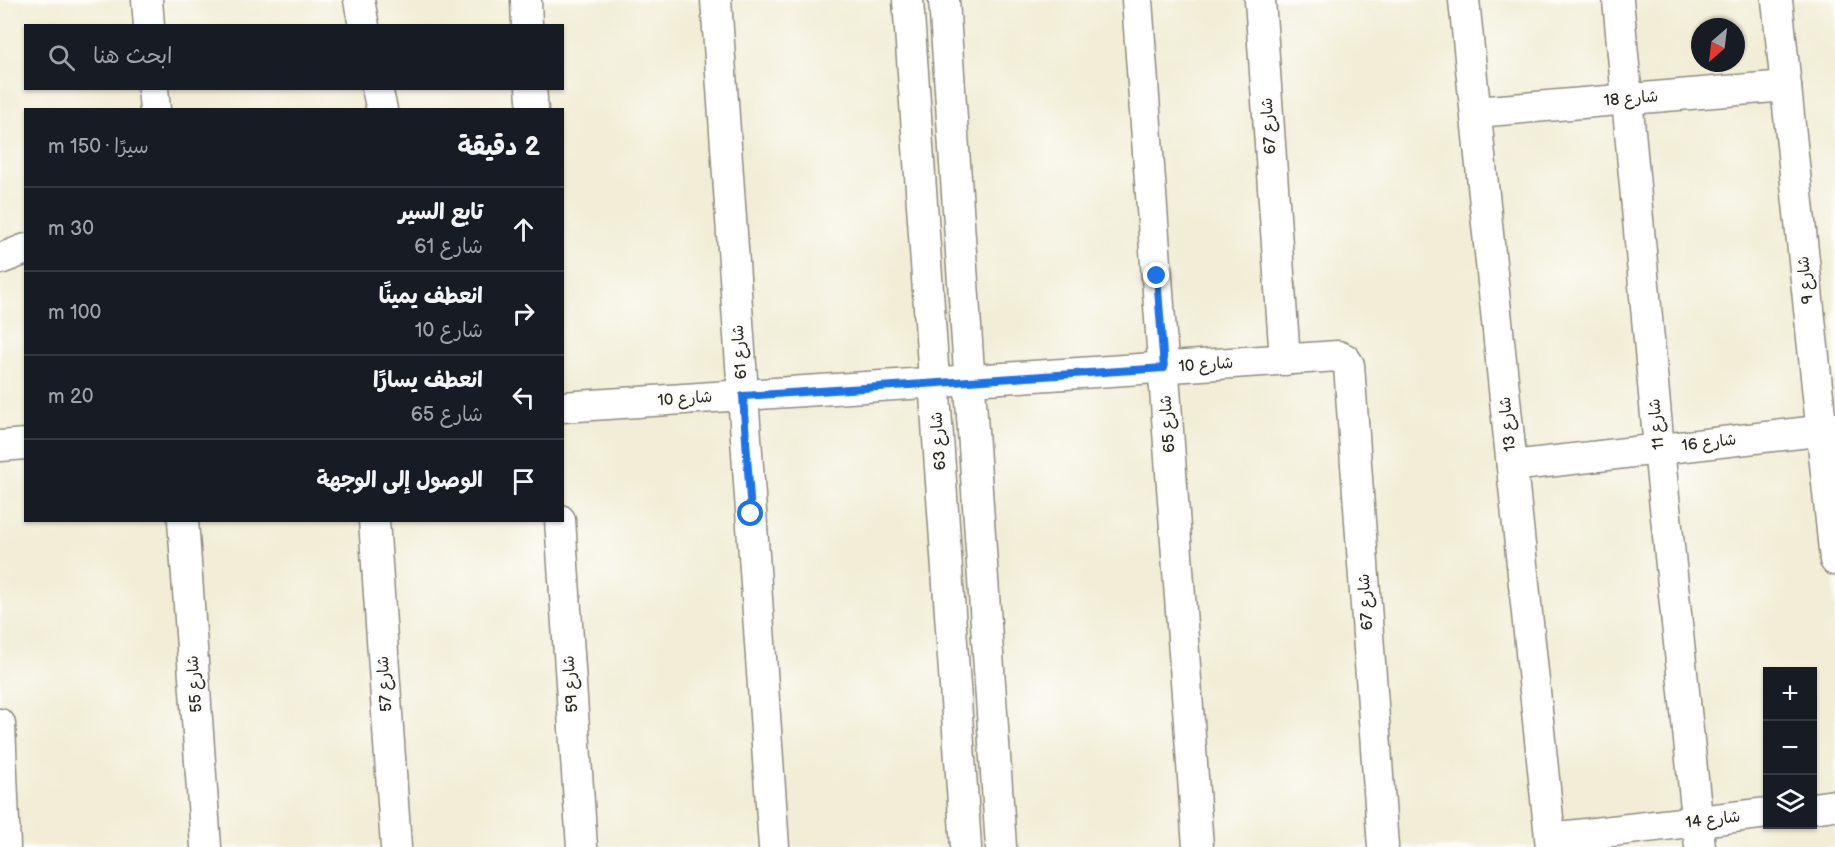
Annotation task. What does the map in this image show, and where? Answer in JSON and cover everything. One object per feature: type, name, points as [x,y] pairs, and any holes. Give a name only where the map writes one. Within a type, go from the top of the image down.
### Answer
[{"type":"street","points":[[147,0],[149,24]]},
{"type":"street","points":[[359,0],[364,24]]},
{"type":"street","points":[[526,0],[527,24]]},
{"type":"street","name":"شارع 61","points":[[716,0],[774,847]]},
{"type":"street","name":"شارع 63","points":[[908,0],[966,847]]},
{"type":"street","points":[[944,0],[1001,847]]},
{"type":"street","name":"شارع 65","points":[[1137,0],[1198,847]]},
{"type":"street","name":"شارع 67","points":[[1260,0],[1285,360]]},
{"type":"street","name":"شارع 13","points":[[1464,0],[1551,843]]},
{"type":"street","name":"شارع 11","points":[[1618,0],[1659,449],[1699,834]]},
{"type":"street","name":"شارع 9","points":[[1777,0],[1828,430],[1835,560]]},
{"type":"street","name":"شارع 18","points":[[1476,112],[1786,86]]},
{"type":"street","points":[[153,90],[155,108]]},
{"type":"street","points":[[377,90],[382,108]]},
{"type":"street","points":[[531,90],[533,108]]},
{"type":"street","points":[[0,259],[24,250]]},
{"type":"street","name":"شارع 10","points":[[564,407],[1338,356],[1345,358]]},
{"type":"street","name":"شارع 67","points":[[1345,358],[1349,365],[1383,847]]},
{"type":"street","name":"شارع 16","points":[[1512,466],[1828,430]]},
{"type":"street","points":[[0,446],[24,444]]},
{"type":"street","name":"شارع 55","points":[[183,522],[206,847]]},
{"type":"street","name":"شارع 57","points":[[374,522],[396,847]]},
{"type":"street","name":"شارع 59","points":[[560,522],[582,847]]},
{"type":"street","points":[[0,724],[5,847]]},
{"type":"street","points":[[1817,808],[1835,806]]},
{"type":"street","name":"شارع 14","points":[[1551,843],[1699,834],[1763,814]]},
{"type":"route","points":[[751,514],[743,396],[1164,368],[1157,276]]}]
